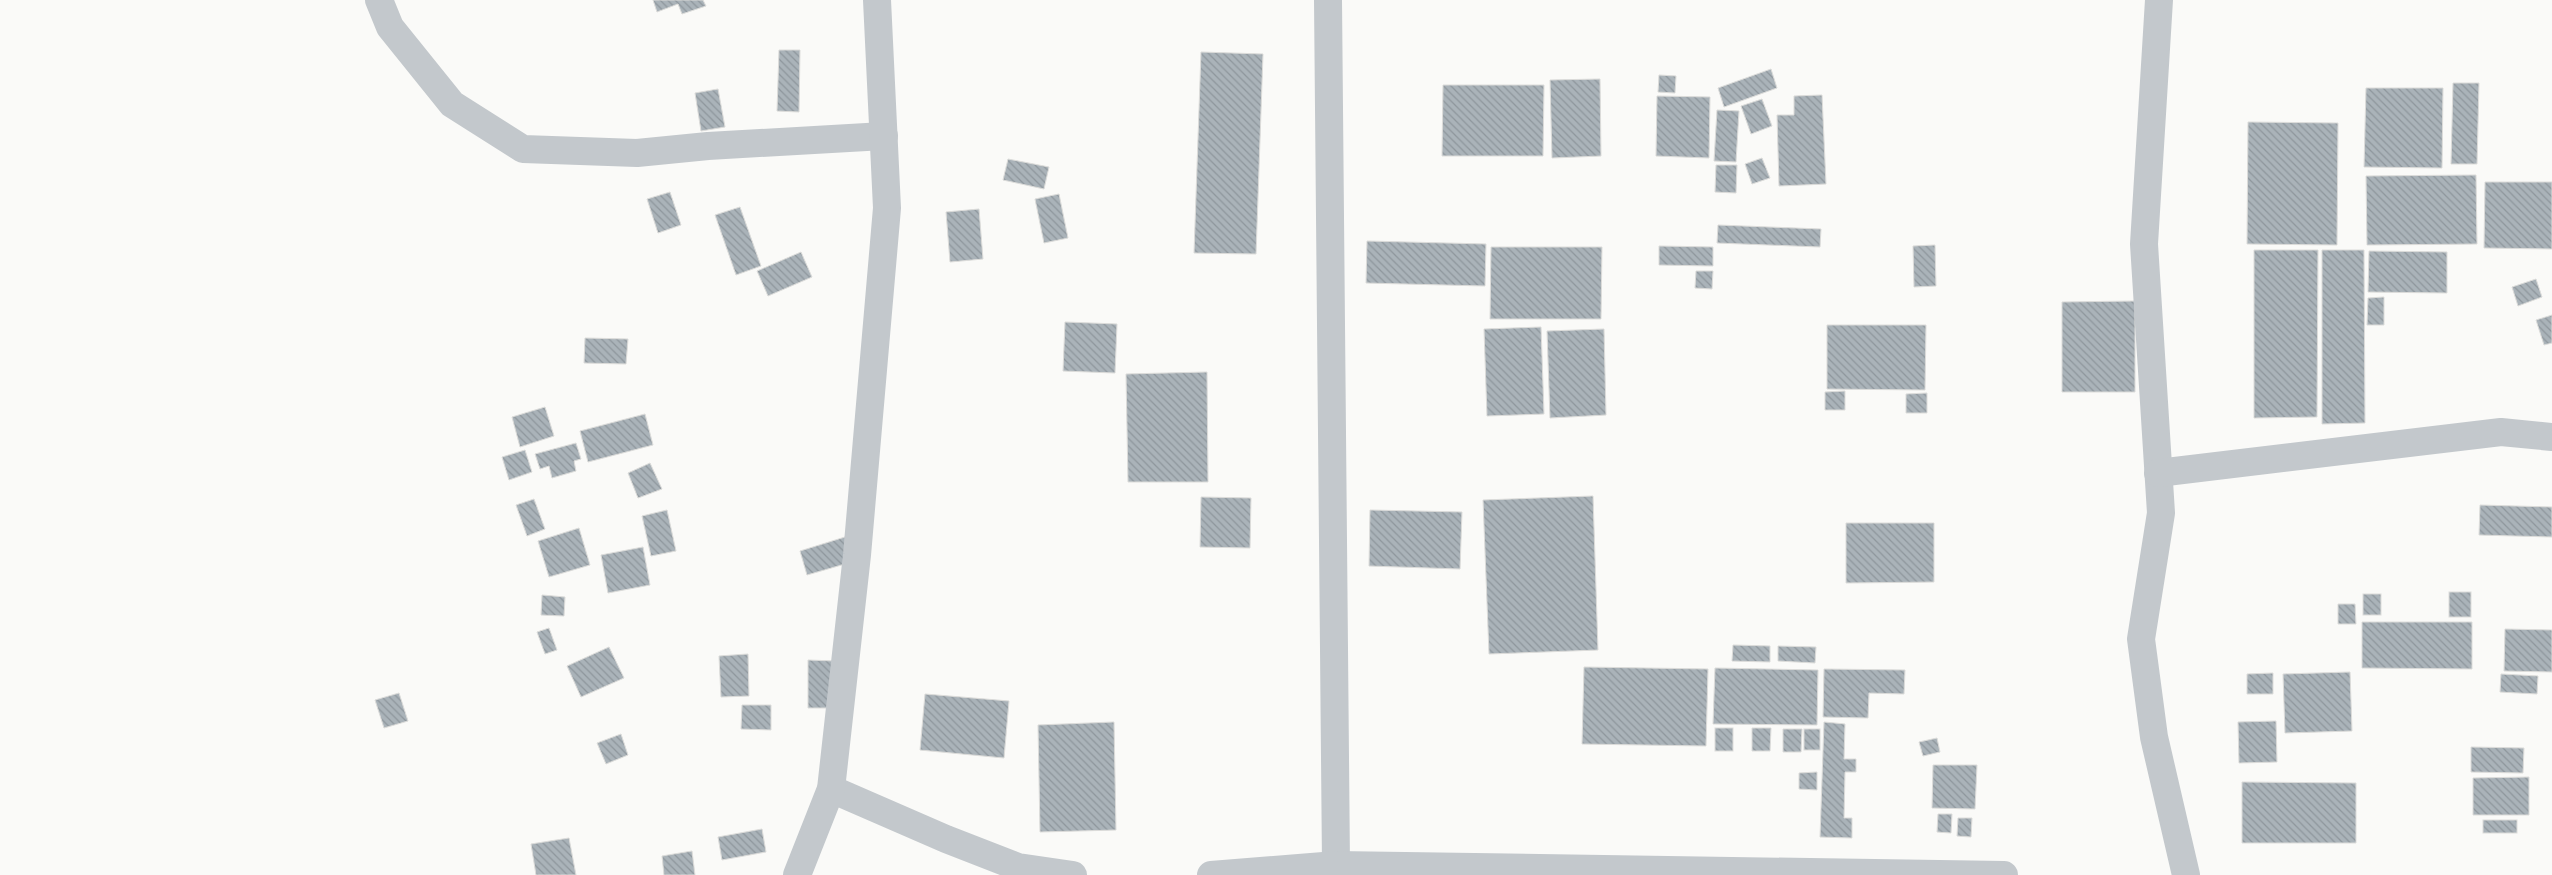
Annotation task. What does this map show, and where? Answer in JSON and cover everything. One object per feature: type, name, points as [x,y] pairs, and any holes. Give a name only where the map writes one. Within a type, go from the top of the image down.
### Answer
[{"type":"street","points":[[379,0],[390,28],[452,104],[524,149],[637,153],[708,146],[884,136]]},
{"type":"street","points":[[796,875],[831,789],[857,555],[886,208],[877,0]]},
{"type":"street","points":[[1328,0],[1336,865]]},
{"type":"street","points":[[2159,0],[2144,244],[2160,513],[2142,639],[2154,737],[2186,875]]},
{"type":"street","points":[[2158,473],[2501,432],[2552,437]]},
{"type":"street","points":[[831,789],[946,839],[1018,866],[1073,875]]},
{"type":"street","points":[[1211,875],[1336,865],[2004,875]]},
{"type":"building","points":[[653,0],[703,0],[706,6],[682,14],[678,4],[657,12]]},
{"type":"building","points":[[779,50],[800,50],[799,112],[777,111]]},
{"type":"building","points":[[1201,52],[1263,54],[1256,254],[1194,253]]},
{"type":"building","points":[[1771,69],[1777,88],[1724,107],[1718,88]]},
{"type":"building","points":[[1659,75],[1676,76],[1675,93],[1658,92]]},
{"type":"building","points":[[1600,79],[1601,156],[1552,158],[1550,80]]},
{"type":"building","points":[[2453,83],[2479,83],[2477,164],[2451,164]]},
{"type":"building","points":[[1443,85],[1544,85],[1543,156],[1442,156]]},
{"type":"building","points":[[2366,88],[2443,88],[2442,168],[2364,167]]},
{"type":"building","points":[[718,89],[725,127],[701,131],[695,93]]},
{"type":"building","points":[[1822,95],[1826,184],[1779,186],[1777,115],[1794,115],[1794,96]]},
{"type":"building","points":[[1657,96],[1710,97],[1709,158],[1656,156]]},
{"type":"building","points":[[1762,99],[1772,126],[1751,134],[1741,106]]},
{"type":"building","points":[[1717,110],[1739,111],[1736,162],[1714,161]]},
{"type":"building","points":[[2248,122],[2338,123],[2337,245],[2247,244]]},
{"type":"building","points":[[1762,158],[1770,178],[1752,184],[1745,164]]},
{"type":"building","points":[[1008,159],[1049,167],[1044,189],[1003,180]]},
{"type":"building","points":[[1716,165],[1737,165],[1736,193],[1715,192]]},
{"type":"building","points":[[2476,175],[2477,244],[2367,245],[2366,176]]},
{"type":"building","points":[[2485,182],[2552,182],[2552,249],[2484,248]]},
{"type":"building","points":[[670,192],[681,225],[658,233],[647,199]]},
{"type":"building","points":[[1059,194],[1068,238],[1044,243],[1035,199]]},
{"type":"building","points":[[740,207],[761,266],[736,275],[715,215]]},
{"type":"building","points":[[979,209],[983,259],[950,262],[946,212]]},
{"type":"building","points":[[1718,225],[1821,229],[1820,247],[1717,243]]},
{"type":"building","points":[[1367,241],[1486,244],[1485,286],[1366,283]]},
{"type":"building","points":[[1935,245],[1936,286],[1914,287],[1913,246]]},
{"type":"building","points":[[1659,246],[1713,247],[1713,266],[1659,265]]},
{"type":"building","points":[[1491,247],[1602,247],[1601,319],[1490,319]]},
{"type":"building","points":[[2254,250],[2318,250],[2317,417],[2254,418]]},
{"type":"building","points":[[2322,250],[2364,250],[2365,423],[2322,424]]},
{"type":"building","points":[[2369,251],[2447,252],[2447,293],[2368,292]]},
{"type":"building","points":[[801,252],[812,277],[768,296],[757,271]]},
{"type":"building","points":[[1696,271],[1713,271],[1712,289],[1695,288]]},
{"type":"building","points":[[2536,279],[2542,297],[2518,306],[2512,287]]},
{"type":"building","points":[[2384,297],[2384,325],[2367,325],[2368,298]]},
{"type":"building","points":[[2135,301],[2135,392],[2062,392],[2062,302]]},
{"type":"building","points":[[2552,315],[2552,343],[2544,345],[2536,320]]},
{"type":"building","points":[[1065,322],[1117,324],[1115,373],[1063,371]]},
{"type":"building","points":[[1827,325],[1926,325],[1925,390],[1827,389]]},
{"type":"building","points":[[1541,327],[1544,414],[1487,416],[1484,329]]},
{"type":"building","points":[[1604,329],[1606,415],[1550,418],[1547,331]]},
{"type":"building","points":[[585,338],[628,339],[626,364],[584,363]]},
{"type":"building","points":[[1207,372],[1208,482],[1128,482],[1126,374]]},
{"type":"building","points":[[1845,391],[1845,410],[1825,410],[1825,392]]},
{"type":"building","points":[[1927,393],[1927,413],[1906,413],[1906,394]]},
{"type":"building","points":[[545,407],[554,436],[520,447],[512,417]]},
{"type":"building","points":[[645,414],[653,445],[588,462],[580,431]]},
{"type":"building","points":[[576,443],[581,459],[574,461],[576,471],[552,478],[549,466],[540,469],[535,454]]},
{"type":"building","points":[[525,450],[532,472],[509,480],[502,457]]},
{"type":"building","points":[[650,463],[662,489],[638,498],[628,473]]},
{"type":"building","points":[[1593,496],[1598,650],[1489,654],[1483,500]]},
{"type":"building","points":[[1201,497],[1251,498],[1250,548],[1200,547]]},
{"type":"building","points":[[534,499],[545,529],[527,536],[516,505]]},
{"type":"building","points":[[2480,505],[2552,507],[2552,537],[2479,535]]},
{"type":"building","points":[[667,510],[676,551],[651,556],[642,516]]},
{"type":"building","points":[[1370,510],[1462,512],[1460,569],[1369,566]]},
{"type":"building","points":[[1846,523],[1934,523],[1934,582],[1846,583]]},
{"type":"building","points":[[579,528],[590,565],[549,577],[538,541]]},
{"type":"building","points":[[845,537],[852,562],[807,575],[800,551]]},
{"type":"building","points":[[643,547],[650,585],[608,593],[601,555]]},
{"type":"building","points":[[2449,592],[2471,592],[2471,617],[2449,617]]},
{"type":"building","points":[[2363,594],[2381,594],[2381,615],[2363,615]]},
{"type":"building","points":[[542,595],[565,597],[564,616],[541,615]]},
{"type":"building","points":[[2338,604],[2355,604],[2356,624],[2338,624]]},
{"type":"building","points":[[2362,622],[2472,622],[2472,669],[2362,668]]},
{"type":"building","points":[[549,628],[557,650],[545,654],[537,632]]},
{"type":"building","points":[[2505,629],[2552,630],[2552,672],[2504,671]]},
{"type":"building","points":[[1733,645],[1770,646],[1770,662],[1732,661]]},
{"type":"building","points":[[1778,646],[1816,647],[1815,663],[1778,661]]},
{"type":"building","points":[[609,647],[624,678],[581,697],[567,666]]},
{"type":"building","points":[[748,654],[749,696],[721,697],[719,656]]},
{"type":"building","points":[[808,660],[835,661],[835,708],[808,708]]},
{"type":"building","points":[[1584,667],[1708,669],[1706,746],[1582,744]]},
{"type":"building","points":[[1715,668],[1818,670],[1817,725],[1713,724]]},
{"type":"building","points":[[1824,669],[1905,670],[1904,694],[1869,693],[1868,718],[1823,717]]},
{"type":"building","points":[[2350,672],[2352,731],[2285,733],[2283,674]]},
{"type":"building","points":[[2273,673],[2273,694],[2247,694],[2247,674]]},
{"type":"building","points":[[2501,674],[2538,676],[2537,694],[2500,692]]},
{"type":"building","points":[[399,693],[408,721],[384,728],[375,700]]},
{"type":"building","points":[[925,694],[1009,701],[1004,758],[920,750]]},
{"type":"building","points":[[742,705],[771,705],[771,730],[741,729]]},
{"type":"building","points":[[2276,721],[2277,762],[2239,763],[2238,722]]},
{"type":"building","points":[[1114,722],[1116,830],[1040,832],[1038,725]]},
{"type":"building","points":[[1824,722],[1845,724],[1844,759],[1856,759],[1856,772],[1845,772],[1844,818],[1852,818],[1852,838],[1820,837]]},
{"type":"building","points":[[1715,728],[1733,728],[1733,751],[1715,751]]},
{"type":"building","points":[[1752,728],[1771,728],[1770,751],[1752,751]]},
{"type":"building","points":[[1783,729],[1802,729],[1801,752],[1783,752]]},
{"type":"building","points":[[1804,729],[1820,729],[1820,750],[1804,750]]},
{"type":"building","points":[[621,734],[628,755],[606,764],[597,743]]},
{"type":"building","points":[[1937,738],[1940,752],[1923,756],[1919,742]]},
{"type":"building","points":[[2471,747],[2524,748],[2523,773],[2471,772]]},
{"type":"building","points":[[1933,765],[1977,765],[1975,809],[1932,808]]},
{"type":"building","points":[[1817,772],[1817,790],[1799,789],[1799,773]]},
{"type":"building","points":[[2529,777],[2529,815],[2473,815],[2473,778]]},
{"type":"building","points":[[2242,782],[2356,783],[2356,843],[2242,843]]},
{"type":"building","points":[[1938,814],[1952,814],[1951,833],[1937,832]]},
{"type":"building","points":[[1958,818],[1972,818],[1971,837],[1957,836]]},
{"type":"building","points":[[2483,820],[2517,820],[2517,833],[2483,833]]},
{"type":"building","points":[[762,829],[766,852],[722,860],[718,837]]},
{"type":"building","points":[[569,838],[576,875],[536,875],[531,844]]},
{"type":"building","points":[[692,851],[695,875],[664,875],[662,856]]}]
